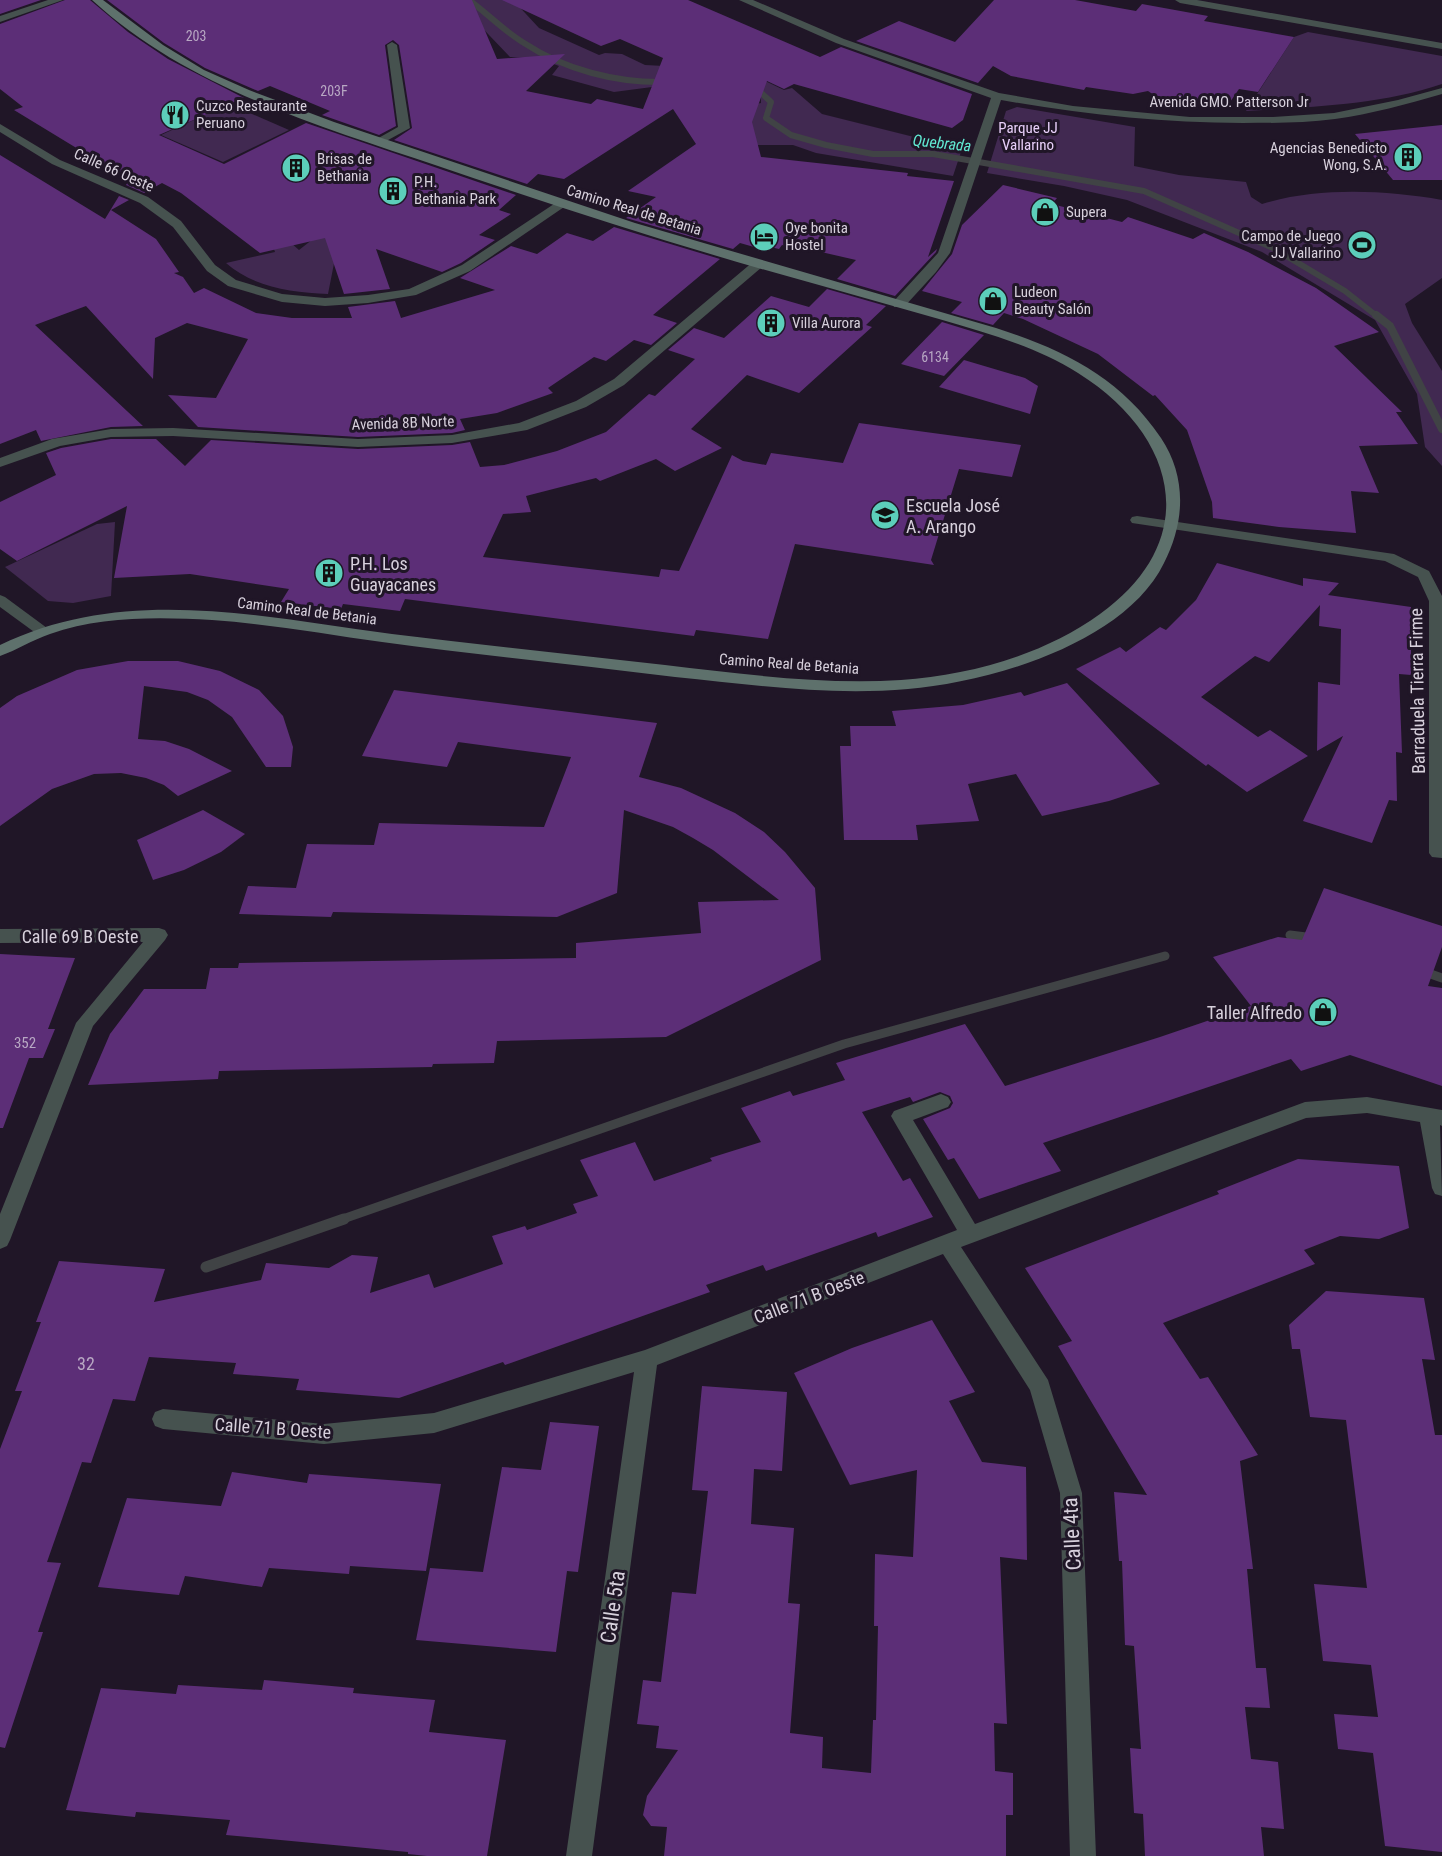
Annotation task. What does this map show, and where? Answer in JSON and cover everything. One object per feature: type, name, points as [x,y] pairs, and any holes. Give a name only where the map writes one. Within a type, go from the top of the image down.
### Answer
[{"type":"street","points":[[0,19],[58,0]]},
{"type":"street","name":"Camino Real de Betania","points":[[0,651],[42,631],[78,622],[122,615],[185,615],[280,622],[480,650],[770,682],[823,686],[895,685],[945,680],[1006,664],[1048,649],[1084,631],[1125,603],[1146,580],[1166,547],[1172,525],[1172,474],[1163,448],[1131,406],[1106,385],[1081,368],[1047,351],[1002,333],[561,205],[251,95],[200,71],[154,42],[97,0]]},
{"type":"street","name":"Avenida GMO. Patterson Jr","points":[[744,0],[907,66],[997,96],[1073,109],[1128,116],[1190,120],[1261,120],[1334,116],[1399,103],[1442,91]]},
{"type":"street","points":[[1180,0],[1442,46]]},
{"type":"street","points":[[379,142],[404,128],[392,45]]},
{"type":"street","points":[[899,304],[944,253],[997,96]]},
{"type":"street","name":"Calle 66 Oeste","points":[[0,127],[56,162],[153,206],[177,224],[211,268],[232,283],[282,298],[325,302],[368,299],[412,292],[466,268],[561,205]]},
{"type":"street","name":"Avenida 8B Norte","points":[[0,463],[57,442],[111,433],[172,432],[358,443],[452,439],[522,427],[581,404],[619,382],[758,264]]},
{"type":"street","name":"Barraduela Tierra Firme","points":[[1137,520],[1389,557],[1424,574],[1437,601],[1438,853]]},
{"type":"street","points":[[0,600],[42,631]]},
{"type":"street","name":"Calle 69 B Oeste","points":[[0,936],[159,935],[124,974],[86,1023],[0,1240]]},
{"type":"street","points":[[941,1102],[901,1116],[970,1234]]},
{"type":"street","name":"Calle 71 B Oeste","points":[[163,1419],[324,1434],[434,1423],[647,1359],[970,1234],[1305,1110],[1367,1105],[1435,1116]]},
{"type":"street","points":[[1435,1116],[1442,1188]]},
{"type":"street","name":"Calle 4ta","points":[[947,1243],[1040,1387],[1071,1493],[1083,1856]]},
{"type":"street","name":"Calle 5ta","points":[[579,1856],[647,1359]]},
{"type":"green space","points":[[377,0],[513,0],[539,28],[599,55],[622,54],[645,65],[742,70],[784,90],[792,88],[822,114],[962,149],[953,176],[816,153],[793,145],[745,145],[751,105],[761,103],[761,96],[652,87],[614,92],[552,75],[559,66],[537,58],[510,57],[468,13]]},
{"type":"green space","points":[[1308,32],[1442,56],[1442,84],[1370,101],[1246,111],[1294,37]]},
{"type":"green space","points":[[229,104],[289,130],[223,162],[161,135]]},
{"type":"green space","name":"Parque JJ Vallarino","points":[[1017,107],[1135,127],[1134,166],[1179,175],[1246,182],[1251,197],[1262,204],[1306,195],[1351,192],[1397,194],[1442,200],[1442,278],[1405,304],[1412,323],[1442,371],[1442,466],[1425,447],[1417,394],[1375,320],[1262,252],[1127,200],[1064,186],[987,173],[1006,111]]},
{"type":"green space","points":[[331,225],[341,228],[328,294],[274,287],[249,278],[226,263],[275,252],[273,246],[291,243],[299,250]]},
{"type":"green space","points":[[115,522],[111,596],[73,603],[48,601],[5,567],[97,524]]},
{"type":"building","points":[[0,0],[41,0],[0,14]]},
{"type":"building","points":[[65,0],[90,0],[128,32],[168,59],[244,98],[159,135],[224,164],[306,123],[516,195],[499,210],[511,214],[479,235],[495,240],[461,263],[442,272],[376,249],[390,289],[344,294],[325,238],[260,253],[181,193],[162,183],[144,193],[126,185],[129,180],[14,110],[23,107],[0,89],[0,24]]},
{"type":"building","points":[[107,0],[472,0],[497,59],[565,54],[526,91],[591,104],[597,99],[643,109],[663,58],[620,39],[601,46],[502,0],[688,0],[820,57],[841,47],[972,94],[963,120],[952,128],[794,84],[784,89],[767,81],[752,122],[761,157],[908,173],[907,176],[954,181],[928,257],[937,249],[936,252],[895,296],[837,279],[856,260],[795,246],[793,248],[782,245],[779,249],[766,246],[761,249],[740,243],[733,249],[626,218],[656,197],[628,191],[696,144],[673,109],[564,179],[538,174],[527,184],[394,140],[412,128],[399,45],[393,40],[385,45],[396,126],[379,135],[322,115],[330,111],[270,86],[258,91],[205,68],[164,43]]},
{"type":"building","points":[[994,0],[1075,0],[1136,11],[1142,4],[1208,16],[1204,21],[1294,37],[1258,92],[1239,89],[1228,105],[1214,108],[1201,106],[1189,98],[1173,101],[1160,99],[1148,91],[1133,94],[1086,87],[1084,90],[1011,76],[993,66],[978,83],[856,41],[899,21],[955,42]]},
{"type":"building","name":"Agencias Benedicto Wong, S.A.","points":[[1442,125],[1442,180],[1393,180],[1355,134]]},
{"type":"building","points":[[0,155],[105,219],[119,196],[129,200],[111,210],[156,239],[179,272],[174,273],[183,277],[194,293],[204,288],[256,313],[292,318],[352,318],[348,307],[395,301],[401,318],[495,290],[460,278],[511,246],[537,254],[567,233],[593,241],[614,227],[720,259],[653,315],[677,323],[651,345],[634,340],[606,361],[594,357],[548,388],[553,393],[497,413],[460,419],[465,430],[452,433],[358,437],[198,427],[168,395],[216,398],[248,339],[187,323],[155,338],[153,379],[86,306],[35,325],[143,426],[111,427],[41,441],[36,430],[0,444]]},
{"type":"building","points":[[1003,185],[1057,198],[1052,204],[1122,222],[1128,217],[1193,239],[1204,233],[1248,252],[1316,288],[1379,332],[1334,346],[1402,412],[1396,412],[1418,444],[1359,446],[1379,493],[1351,491],[1356,533],[1279,527],[1213,518],[1212,502],[1187,430],[1155,395],[1153,396],[1098,354],[1023,319],[1004,313],[993,325],[951,313],[962,302],[922,291],[952,254],[962,225]]},
{"type":"building","points":[[827,289],[886,306],[866,325],[872,327],[799,393],[747,375],[691,429],[722,448],[675,471],[656,459],[600,481],[596,478],[526,496],[531,512],[503,514],[483,557],[659,577],[661,569],[679,571],[732,455],[743,461],[766,465],[771,453],[843,463],[859,423],[1021,445],[1012,477],[959,469],[931,560],[934,565],[795,544],[768,639],[696,630],[694,636],[405,599],[400,611],[343,604],[341,609],[281,602],[289,589],[190,574],[114,578],[127,506],[17,561],[0,549],[0,502],[56,475],[46,453],[61,448],[111,439],[156,439],[185,466],[211,440],[358,449],[452,445],[470,442],[480,467],[504,465],[557,451],[606,432],[649,394],[655,396],[695,359],[668,350],[694,328],[724,338],[771,296],[809,307]]},
{"type":"building","points":[[942,322],[984,335],[944,376],[901,364]]},
{"type":"building","points":[[964,360],[1025,378],[1038,386],[1030,414],[939,387]]},
{"type":"building","points":[[1217,563],[1303,586],[1303,578],[1339,583],[1328,595],[1411,607],[1411,675],[1399,674],[1402,753],[1396,752],[1397,801],[1389,800],[1372,843],[1303,821],[1343,736],[1317,751],[1318,682],[1340,685],[1341,629],[1319,626],[1320,605],[1269,662],[1255,656],[1201,697],[1258,737],[1270,730],[1308,756],[1247,792],[1208,764],[1206,766],[1076,669],[1120,647],[1126,652],[1160,627],[1166,630],[1196,600]]},
{"type":"building","points":[[128,661],[178,661],[220,671],[259,690],[283,716],[293,747],[291,767],[266,767],[232,717],[208,700],[187,692],[144,686],[138,739],[165,741],[189,749],[232,771],[178,796],[164,785],[146,778],[121,773],[94,774],[52,789],[0,826],[0,708],[17,696],[77,670]]},
{"type":"building","points":[[1067,683],[1160,784],[1109,801],[1042,816],[1016,774],[968,784],[979,821],[916,825],[918,840],[844,840],[840,746],[851,746],[850,726],[896,726],[892,711],[963,705],[1021,692],[1024,696]]},
{"type":"building","points":[[394,690],[657,723],[639,777],[681,788],[735,813],[764,832],[785,852],[815,888],[821,960],[666,1037],[497,1041],[494,1063],[433,1064],[432,1067],[219,1071],[218,1079],[88,1085],[110,1034],[144,989],[206,989],[210,968],[238,968],[239,963],[576,958],[576,943],[701,933],[698,902],[779,900],[713,850],[693,838],[673,827],[624,810],[617,893],[557,917],[333,912],[331,917],[239,914],[248,886],[296,888],[307,844],[374,845],[379,823],[544,827],[571,757],[458,742],[447,767],[362,756]]},
{"type":"building","points":[[203,810],[245,834],[221,852],[184,870],[153,880],[137,840]]},
{"type":"building","points":[[1324,888],[1442,926],[1442,947],[1428,986],[1442,988],[1442,1086],[1350,1055],[1301,1071],[1291,1059],[1043,1143],[1061,1171],[979,1199],[954,1158],[948,1160],[923,1119],[950,1108],[953,1103],[950,1096],[940,1092],[913,1102],[910,1097],[862,1112],[903,1181],[910,1178],[933,1217],[878,1237],[876,1232],[766,1271],[763,1265],[706,1285],[710,1292],[505,1365],[503,1362],[399,1398],[296,1390],[299,1379],[233,1374],[236,1363],[149,1357],[135,1401],[113,1399],[91,1463],[82,1462],[47,1562],[61,1563],[38,1632],[43,1632],[5,1748],[0,1747],[0,1449],[22,1391],[15,1391],[41,1322],[36,1322],[59,1261],[165,1269],[154,1302],[261,1280],[266,1263],[329,1268],[352,1255],[378,1257],[370,1293],[429,1274],[434,1288],[503,1264],[492,1236],[525,1226],[527,1230],[577,1213],[573,1204],[598,1196],[580,1160],[635,1142],[654,1181],[712,1161],[710,1158],[761,1142],[741,1108],[790,1091],[793,1096],[845,1080],[836,1063],[965,1024],[1005,1086],[1251,1006],[1213,957],[1278,937],[1302,940]]},
{"type":"building","points":[[0,954],[75,958],[48,1029],[55,1029],[43,1058],[29,1058],[3,1128],[0,1128]]},
{"type":"building","points":[[1298,1159],[1399,1166],[1409,1228],[1379,1239],[1340,1236],[1304,1250],[1315,1264],[1163,1323],[1200,1379],[1208,1377],[1258,1455],[1240,1461],[1253,1569],[1247,1569],[1256,1668],[1266,1668],[1270,1708],[1245,1707],[1251,1759],[1278,1762],[1284,1829],[1261,1827],[1264,1856],[1145,1856],[1143,1814],[1134,1813],[1130,1748],[1141,1749],[1134,1646],[1125,1645],[1122,1561],[1119,1561],[1114,1492],[1147,1495],[1058,1346],[1072,1341],[1025,1268],[1219,1194],[1217,1191]]},
{"type":"building","points":[[1326,1291],[1424,1298],[1435,1360],[1422,1359],[1435,1435],[1442,1435],[1442,1852],[1385,1846],[1373,1753],[1338,1749],[1334,1714],[1378,1717],[1371,1665],[1323,1661],[1314,1584],[1367,1588],[1346,1420],[1310,1417],[1300,1349],[1292,1349],[1289,1325]]},
{"type":"building","points":[[932,1320],[975,1392],[949,1401],[982,1462],[1026,1467],[1027,1560],[1000,1557],[1007,1724],[994,1723],[995,1771],[1013,1773],[1013,1815],[1006,1815],[1006,1856],[664,1856],[667,1827],[651,1826],[643,1815],[647,1796],[678,1750],[656,1748],[659,1726],[637,1724],[643,1680],[661,1682],[672,1592],[696,1594],[708,1491],[692,1490],[702,1386],[787,1392],[782,1471],[754,1469],[751,1524],[794,1528],[788,1603],[800,1604],[790,1733],[823,1737],[822,1768],[871,1773],[873,1720],[876,1720],[878,1626],[874,1626],[875,1554],[913,1557],[917,1470],[850,1485],[794,1373],[852,1348]]},
{"type":"building","points":[[550,1422],[599,1426],[578,1572],[567,1571],[556,1652],[416,1640],[430,1568],[483,1572],[502,1467],[541,1470]]},
{"type":"building","points":[[232,1472],[307,1483],[309,1474],[441,1484],[426,1571],[350,1566],[349,1574],[269,1568],[262,1587],[185,1576],[179,1595],[98,1587],[127,1498],[221,1506]]},
{"type":"building","points":[[264,1680],[354,1688],[353,1693],[435,1700],[429,1732],[506,1740],[487,1856],[427,1856],[408,1854],[408,1852],[226,1835],[230,1820],[136,1812],[135,1817],[66,1810],[101,1688],[176,1694],[178,1685],[262,1690]]},
{"type":"waterway","name":"Quebrada","points":[[469,0],[517,38],[557,61],[610,77],[665,82]]},
{"type":"waterway","name":"Quebrada","points":[[755,87],[771,102],[766,118],[791,135],[826,145],[873,154],[933,154],[1144,191],[1273,248],[1345,291],[1378,317]]},
{"type":"waterway","name":"Quebrada","points":[[1376,315],[1390,326],[1442,429]]},
{"type":"waterway","points":[[1290,935],[1314,938]]},
{"type":"waterway","points":[[340,1220],[844,1044],[1165,956]]},
{"type":"waterway","points":[[1422,971],[1442,978]]},
{"type":"waterway","points":[[206,1267],[344,1219]]},
{"type":"place","name":"Cuzco Restaurante Peruano","points":[[175,115]]},
{"type":"place","name":"Agencias Benedicto Wong, S.A.","points":[[1408,157]]},
{"type":"place","name":"Brisas de Bethania","points":[[296,168]]},
{"type":"place","name":"P.H. Bethania Park","points":[[393,191]]},
{"type":"place","name":"Supera","points":[[1045,212]]},
{"type":"place","name":"Oye bonita Hostel","points":[[764,237]]},
{"type":"place","name":"Campo de Juego JJ Vallarino","points":[[1362,245]]},
{"type":"place","name":"Ludeon Beauty Salón","points":[[993,301]]},
{"type":"place","name":"Villa Aurora","points":[[771,323]]},
{"type":"place","name":"Escuela José A. Arango","points":[[885,515]]},
{"type":"place","name":"P.H. Los Guayacanes","points":[[329,573]]},
{"type":"place","name":"Taller Alfredo","points":[[1323,1012]]}]
